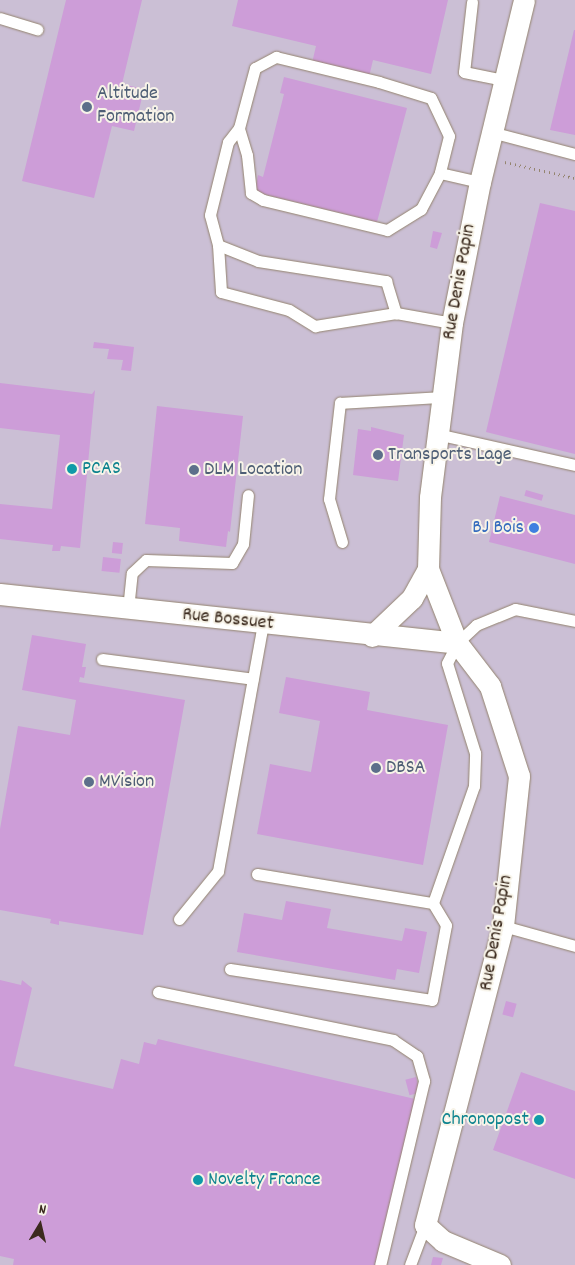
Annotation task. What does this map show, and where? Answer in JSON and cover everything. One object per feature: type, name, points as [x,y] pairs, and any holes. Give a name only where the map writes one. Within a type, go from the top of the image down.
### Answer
[{"type":"street","name":"Rue Denis Papin","points":[[425,1225],[503,926],[519,776],[490,686],[457,643],[428,569],[430,497],[452,323],[485,157],[524,0]]},
{"type":"street","name":"Rue Denis Papin","points":[[372,636],[412,598],[428,569]]},
{"type":"street","name":"Rue Bossuet","points":[[0,594],[372,636],[457,643]]},
{"type":"street","points":[[425,1225],[443,1241],[500,1265]]},
{"type":"lane","points":[[472,2],[464,72],[504,80]]},
{"type":"lane","points":[[0,18],[37,29]]},
{"type":"lane","points":[[239,128],[246,155],[250,193],[263,200],[387,230],[421,209],[440,173],[449,136],[431,98],[379,82],[276,57],[255,68],[239,128],[228,142],[210,215],[218,245],[221,292],[289,310],[315,326],[396,313],[452,323]]},
{"type":"lane","points":[[492,132],[575,154]]},
{"type":"lane","points":[[440,173],[480,182]]},
{"type":"lane","points":[[218,245],[258,261],[386,281],[396,313]]},
{"type":"lane","points":[[342,542],[329,499],[340,403],[442,397]]},
{"type":"lane","points":[[437,434],[575,465]]},
{"type":"lane","points":[[128,609],[132,573],[146,560],[232,563],[243,544],[248,495]]},
{"type":"lane","points":[[230,968],[432,1000],[446,925],[434,903],[474,786],[475,753],[448,664],[457,643],[476,625],[515,609],[575,621]]},
{"type":"lane","points":[[179,919],[218,871],[263,624]]},
{"type":"lane","points":[[102,659],[252,679]]},
{"type":"lane","points":[[257,874],[434,903]]},
{"type":"lane","points":[[503,926],[575,946]]},
{"type":"lane","points":[[158,992],[393,1040],[417,1056],[424,1081],[380,1265]]},
{"type":"lane","points":[[410,1265],[425,1225]]},
{"type":"path","points":[[485,157],[575,178]]},
{"type":"shaded area","points":[[0,0],[575,0],[575,1265],[0,1265]]},
{"type":"building","name":"Altitude Formation","points":[[66,0],[142,0],[122,84],[144,89],[134,131],[112,126],[94,198],[22,181]]},
{"type":"building","points":[[238,0],[448,0],[431,74],[373,60],[369,77],[312,63],[316,46],[232,26]]},
{"type":"building","points":[[575,30],[575,135],[550,130]]},
{"type":"building","points":[[284,77],[407,108],[377,222],[255,192],[258,175],[263,177],[284,94],[280,93]]},
{"type":"building","points":[[540,203],[575,211],[575,454],[486,432]]},
{"type":"building","points":[[433,231],[442,233],[437,249],[430,247]]},
{"type":"building","points":[[94,342],[134,347],[131,371],[121,370],[123,360],[107,359],[109,349],[93,348]]},
{"type":"building","name":"PCAS","points":[[0,383],[92,394],[95,390],[80,548],[61,546],[60,551],[52,551],[53,545],[0,539],[0,504],[52,509],[60,435],[0,428]]},
{"type":"building","name":"DLM Location","points":[[157,406],[243,416],[230,532],[228,531],[226,547],[179,541],[180,528],[145,524]]},
{"type":"building","name":"Transports Lage","points":[[371,427],[404,435],[398,481],[353,475],[358,429],[371,431]]},
{"type":"building","points":[[526,490],[543,495],[542,501],[524,496]]},
{"type":"building","name":"BJ Bois","points":[[500,496],[575,515],[575,564],[489,542]]},
{"type":"building","points":[[113,542],[123,543],[122,554],[112,553]]},
{"type":"building","points":[[103,557],[121,559],[119,573],[102,571]]},
{"type":"building","name":"MVision","points":[[32,635],[86,644],[82,667],[86,667],[84,678],[80,677],[79,682],[185,700],[143,935],[59,921],[59,925],[50,923],[51,919],[0,910],[0,829],[18,726],[70,735],[76,700],[22,690]]},
{"type":"building","name":"DBSA","points":[[286,677],[370,692],[367,710],[448,725],[423,865],[257,834],[270,764],[311,772],[320,721],[279,713]]},
{"type":"building","points":[[286,901],[331,909],[327,928],[402,941],[405,928],[427,932],[419,973],[397,969],[395,980],[237,952],[244,913],[282,920]]},
{"type":"building","name":"Novelty France","points":[[0,980],[21,985],[22,980],[32,988],[14,1066],[113,1089],[121,1059],[139,1064],[144,1042],[156,1045],[158,1039],[415,1099],[375,1265],[13,1265],[14,1259],[0,1256]]},
{"type":"building","points":[[506,1001],[517,1004],[513,1017],[502,1015]]},
{"type":"building","name":"Chronopost","points":[[521,1072],[575,1091],[575,1179],[493,1150]]},
{"type":"building","points":[[416,1077],[420,1092],[410,1095],[405,1080]]},
{"type":"building","points":[[433,1257],[443,1258],[441,1265],[431,1265]]},
{"type":"place","name":"Altitude Formation","points":[[87,107]]},
{"type":"place","name":"Transports Lage","points":[[378,455]]},
{"type":"place","name":"PCAS","points":[[72,469]]},
{"type":"place","name":"DLM Location","points":[[194,470]]},
{"type":"place","name":"BJ Bois","points":[[534,528]]},
{"type":"place","name":"DBSA","points":[[376,768]]},
{"type":"place","name":"MVision","points":[[89,782]]},
{"type":"place","name":"Chronopost","points":[[539,1120]]},
{"type":"place","name":"Novelty France","points":[[198,1180]]}]
